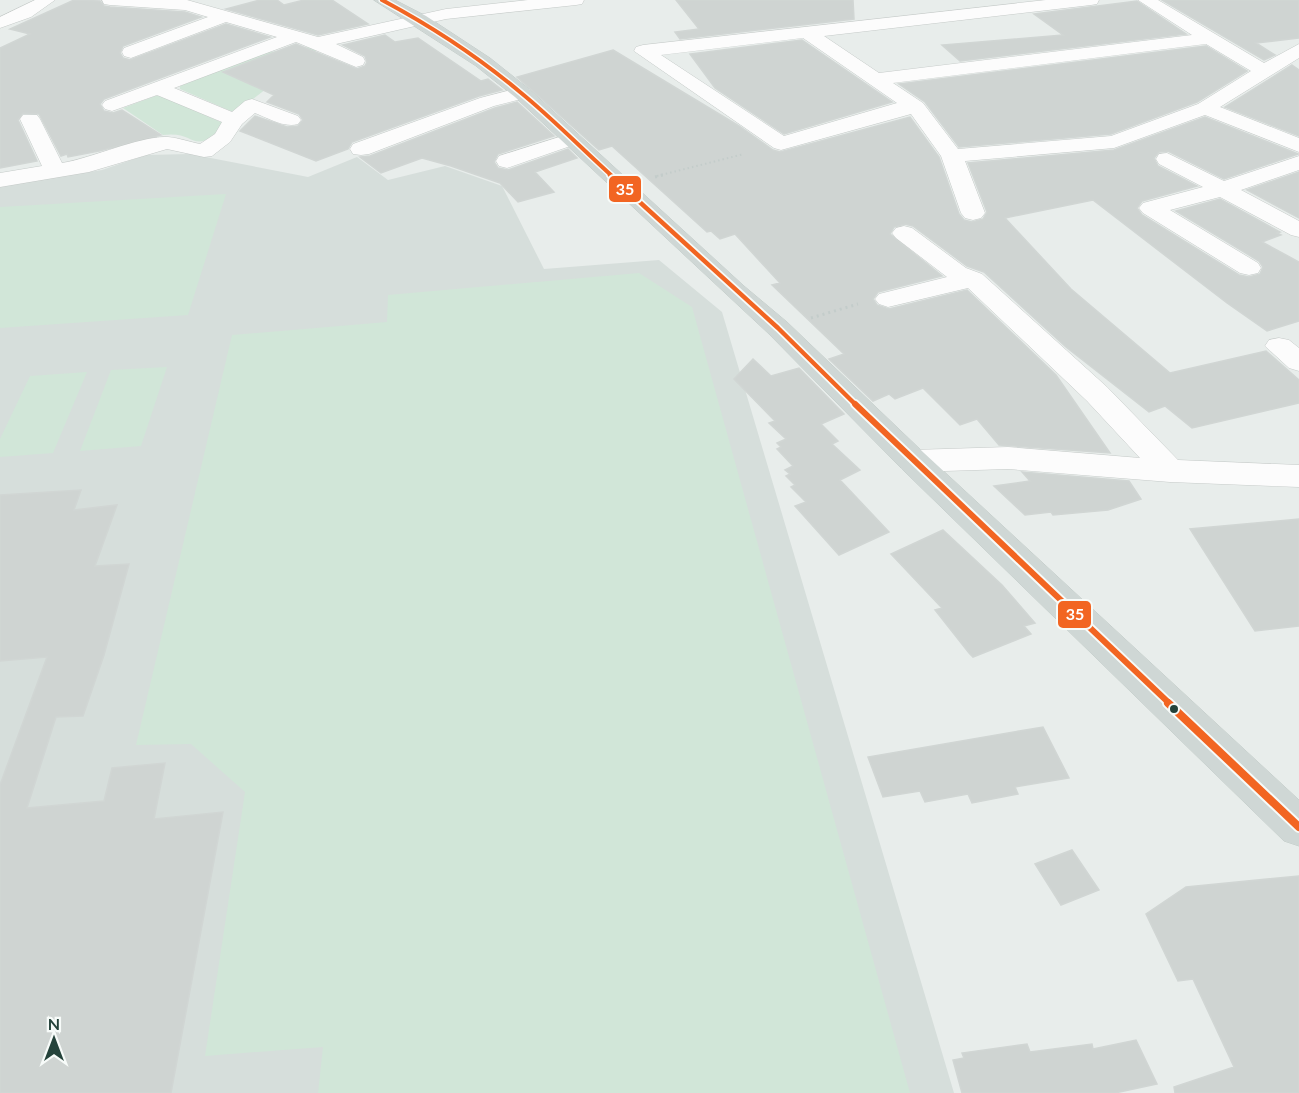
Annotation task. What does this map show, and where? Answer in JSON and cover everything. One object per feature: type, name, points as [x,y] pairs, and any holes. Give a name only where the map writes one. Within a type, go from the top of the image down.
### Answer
[{"type":"main road","points":[[382,0],[420,20],[483,62],[522,93],[735,291],[778,328],[913,461],[1299,827]]},
{"type":"street","points":[[0,23],[25,13],[47,0]]},
{"type":"street","points":[[110,0],[186,5],[318,43],[356,62]]},
{"type":"street","points":[[318,43],[446,14],[576,0]]},
{"type":"street","points":[[916,107],[898,109],[781,144],[643,51],[1091,0]]},
{"type":"street","points":[[1146,0],[1206,39],[1264,72]]},
{"type":"street","points":[[0,8],[25,13]]},
{"type":"street","points":[[864,8],[879,24]]},
{"type":"street","points":[[131,52],[223,17]]},
{"type":"street","points":[[806,32],[916,107],[952,156],[973,213]]},
{"type":"street","points":[[112,105],[293,37]]},
{"type":"street","points":[[877,79],[1206,39]]},
{"type":"street","points":[[952,156],[1114,142],[1205,108],[1299,50]]},
{"type":"street","points":[[157,88],[234,120]]},
{"type":"street","points":[[361,148],[487,102],[522,93]]},
{"type":"street","points":[[0,180],[56,172],[167,143],[204,151],[223,138],[234,120],[252,105],[291,120]]},
{"type":"street","points":[[1205,108],[1299,149]]},
{"type":"street","points":[[30,119],[56,172]]},
{"type":"street","points":[[507,161],[572,139]]},
{"type":"street","points":[[1249,268],[1151,208],[1222,189],[1299,149]]},
{"type":"street","points":[[1167,159],[1299,230]]},
{"type":"street","points":[[904,233],[957,273],[973,279],[1097,394],[1170,471]]},
{"type":"street","points":[[888,299],[973,279]]},
{"type":"street","points":[[913,461],[1008,458],[1170,471],[1299,476]]},
{"type":"path","points":[[623,186],[781,144]]},
{"type":"path","points":[[778,328],[879,298],[888,299]]},
{"type":"shaded area","points":[[190,154],[308,177],[357,157],[388,180],[445,166],[502,186],[544,269],[659,260],[722,312],[954,1093],[0,1093],[0,186],[102,170],[146,155]]},
{"type":"green space","points":[[318,46],[319,48],[235,113],[180,89],[180,86],[262,53]]},
{"type":"green space","points":[[155,96],[163,96],[225,124],[206,140],[200,142],[183,136],[163,135],[123,108]]},
{"type":"green space","points":[[226,194],[188,315],[0,328],[0,207]]},
{"type":"green space","points":[[639,273],[692,307],[910,1093],[318,1093],[323,1047],[205,1056],[245,792],[191,744],[136,745],[232,335],[387,322],[388,295]]},
{"type":"green space","points":[[167,367],[141,446],[80,451],[111,370]]},
{"type":"green space","points":[[87,372],[53,453],[0,457],[0,439],[30,376]]},
{"type":"building","points":[[74,0],[100,1],[104,6],[110,7],[185,12],[201,17],[123,46],[120,53],[123,58],[130,60],[226,24],[270,37],[104,99],[100,104],[104,111],[113,113],[122,110],[161,135],[99,151],[68,157],[67,154],[61,156],[39,114],[23,113],[18,120],[37,161],[0,168],[0,48],[30,34],[10,29]]},
{"type":"building","points":[[260,0],[277,0],[284,5],[304,0],[332,0],[368,24],[318,35],[226,9]]},
{"type":"building","points":[[676,0],[853,0],[854,19],[680,39],[675,32],[699,29]]},
{"type":"building","points":[[1162,0],[1299,0],[1299,38],[1256,43],[1275,55],[1264,60]]},
{"type":"building","points":[[1137,1],[1186,34],[960,61],[942,45],[1063,35],[1034,14]]},
{"type":"building","points":[[385,35],[395,42],[418,38],[481,81],[488,79],[502,90],[479,96],[352,142],[348,149],[316,161],[240,131],[255,116],[287,127],[298,126],[303,120],[299,114],[267,102],[274,95],[223,72],[296,44],[357,69],[365,66],[367,62],[365,56],[343,45]]},
{"type":"building","points":[[802,40],[892,102],[784,134],[715,88],[690,54]]},
{"type":"building","points":[[1206,46],[1247,71],[1197,102],[1111,134],[959,147],[925,102],[899,84]]},
{"type":"building","points":[[613,50],[739,126],[773,150],[780,152],[910,117],[939,157],[959,214],[964,220],[972,222],[983,219],[987,212],[968,163],[1114,150],[1205,117],[1298,154],[1224,179],[1168,151],[1159,152],[1154,158],[1158,166],[1197,186],[1142,201],[1137,208],[1142,215],[1239,275],[1249,277],[1260,274],[1263,267],[1259,261],[1176,211],[1220,199],[1280,232],[1277,233],[1281,235],[1262,242],[1299,262],[1299,321],[1267,331],[1093,200],[1005,218],[1071,289],[1170,373],[1266,351],[1299,380],[1299,403],[1192,428],[1165,406],[1149,412],[1066,347],[984,272],[967,266],[913,226],[905,224],[894,227],[890,234],[942,276],[878,292],[873,299],[877,305],[889,309],[967,290],[1056,375],[1110,453],[999,445],[977,419],[960,425],[923,388],[895,399],[889,394],[873,401],[829,359],[844,354],[772,285],[780,283],[735,234],[720,239],[711,231],[707,232],[612,146],[599,150],[517,77]]},
{"type":"building","points":[[1292,65],[1299,70],[1299,136],[1225,107]]},
{"type":"building","points":[[517,102],[554,136],[498,154],[494,162],[498,168],[508,170],[568,149],[577,158],[535,172],[554,192],[518,202],[500,183],[451,166],[422,158],[381,173],[360,157],[370,156],[495,108]]},
{"type":"building","points":[[1299,172],[1299,218],[1247,190]]},
{"type":"building","points":[[753,359],[771,376],[799,368],[844,414],[821,424],[838,441],[832,444],[860,470],[840,480],[889,532],[839,555],[795,506],[806,502],[791,487],[795,485],[786,476],[790,474],[785,470],[793,466],[777,449],[781,447],[777,443],[786,439],[769,423],[775,421],[734,379]]},
{"type":"building","points":[[1022,472],[1129,481],[1141,499],[1108,510],[1025,515],[994,486],[1030,481]]},
{"type":"building","points":[[81,490],[74,510],[117,505],[95,566],[129,564],[104,655],[83,716],[56,717],[27,808],[104,801],[112,768],[165,763],[154,819],[223,812],[171,1093],[0,1093],[0,785],[47,657],[0,661],[0,495]]},
{"type":"building","points":[[1299,519],[1299,626],[1255,631],[1190,529]]},
{"type":"building","points":[[943,530],[1002,585],[1035,623],[1024,626],[1031,634],[973,657],[969,653],[935,610],[942,608],[891,554]]},
{"type":"building","points":[[1043,727],[1069,778],[1015,787],[1018,794],[972,803],[968,794],[925,802],[920,791],[883,797],[868,757]]},
{"type":"building","points":[[1072,850],[1099,890],[1061,905],[1035,864]]},
{"type":"building","points":[[1299,876],[1299,1093],[1175,1093],[1174,1087],[1234,1067],[1193,979],[1178,981],[1146,914],[1186,887]]},
{"type":"building","points":[[1136,1040],[1157,1084],[1115,1093],[962,1093],[953,1060],[964,1058],[962,1053],[1027,1044],[1030,1052],[1092,1044],[1093,1049]]},
{"type":"transit line","name":"35","points":[[382,0],[420,20],[483,62],[522,93],[735,291],[778,328],[913,461],[1299,827]]}]
